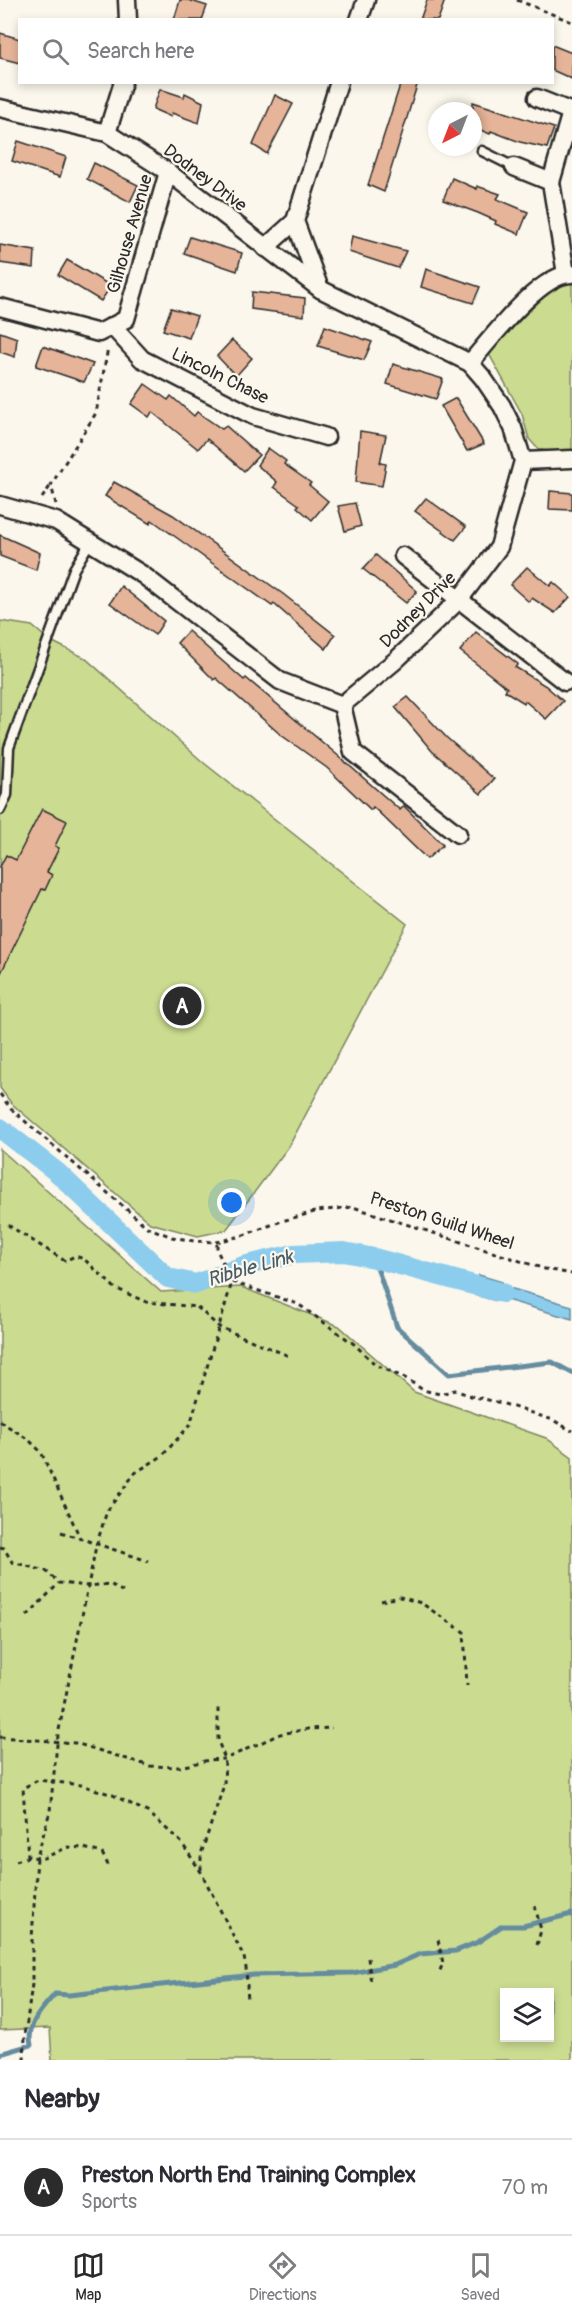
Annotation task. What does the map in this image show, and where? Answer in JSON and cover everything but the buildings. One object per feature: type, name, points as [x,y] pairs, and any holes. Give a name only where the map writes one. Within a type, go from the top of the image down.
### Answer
[{"type":"street","points":[[127,0],[128,18]]},
{"type":"street","points":[[360,18],[366,0]]},
{"type":"street","points":[[107,133],[122,84]]},
{"type":"street","points":[[265,248],[295,221],[338,84]]},
{"type":"street","points":[[470,363],[534,292],[569,274],[551,182],[572,112],[537,98]]},
{"type":"street","name":"Dodney Drive","points":[[0,108],[107,133],[168,172],[320,290],[470,363],[502,406],[513,428],[522,461],[499,547],[459,600],[395,662],[342,705]]},
{"type":"street","points":[[514,167],[551,182]]},
{"type":"street","name":"Gilhouse Avenue","points":[[112,326],[126,319],[168,172]]},
{"type":"street","points":[[295,221],[320,290]]},
{"type":"street","points":[[0,307],[99,333],[112,326]]},
{"type":"street","name":"Lincoln Chase","points":[[112,326],[142,359],[253,416],[326,436]]},
{"type":"street","points":[[522,461],[572,459]]},
{"type":"street","points":[[0,505],[56,521],[143,575],[280,681],[342,705],[353,752],[458,834]]},
{"type":"street","points":[[403,556],[565,682]]},
{"type":"lane","points":[[482,151],[514,167]]},
{"type":"lane","points":[[0,810],[7,795],[9,748],[74,569],[90,542]]},
{"type":"path","points":[[517,0],[572,22]]},
{"type":"path","points":[[62,525],[51,485],[96,413],[112,326]]},
{"type":"path","name":"Preston Guild Wheel","points":[[0,1094],[11,1109],[147,1227],[172,1237],[217,1242],[318,1211],[353,1207],[545,1269],[572,1274]]},
{"type":"path","points":[[8,1225],[65,1261],[75,1256],[84,1259],[115,1288],[146,1302],[197,1307],[219,1327],[289,1356]]},
{"type":"path","points":[[24,2060],[25,2036],[33,1984],[32,1939],[37,1857],[50,1811],[57,1742],[96,1546],[107,1511],[135,1473],[162,1456],[190,1425],[232,1282],[217,1250],[217,1242]]},
{"type":"path","points":[[232,1282],[298,1305],[354,1344],[376,1365],[405,1378],[423,1390],[440,1394],[455,1390],[553,1420],[572,1431]]},
{"type":"path","points":[[0,1421],[29,1440],[41,1452],[81,1540]]},
{"type":"path","points":[[61,1532],[96,1546],[148,1562]]},
{"type":"path","points":[[0,1547],[4,1548],[12,1562],[46,1571],[59,1583],[88,1586],[110,1584],[125,1593]]},
{"type":"path","points":[[27,1616],[59,1583]]},
{"type":"path","points":[[381,1601],[400,1597],[421,1603],[464,1632],[467,1686]]},
{"type":"path","points":[[201,1872],[201,1854],[224,1785],[225,1759],[218,1741],[218,1707]]},
{"type":"path","points":[[0,1737],[75,1743],[150,1766],[180,1767],[209,1760],[225,1759],[280,1734],[332,1728]]},
{"type":"path","points":[[28,1857],[23,1788],[38,1780],[81,1785],[113,1795],[149,1813],[181,1842],[201,1872],[244,1957],[248,2002]]},
{"type":"path","points":[[16,1861],[28,1857],[44,1858],[68,1847],[84,1848],[102,1853],[109,1867]]},
{"type":"path","points":[[535,1906],[541,1929],[537,1945]]},
{"type":"path","points":[[438,1940],[443,1958],[439,1973]]},
{"type":"path","points":[[368,1958],[367,1966],[371,1984]]},
{"type":"green space","points":[[572,281],[572,453],[552,452],[538,449],[529,439],[522,414],[488,352],[541,295]]},
{"type":"green space","points":[[0,621],[32,626],[49,640],[85,658],[204,763],[407,924],[289,1146],[226,1230],[198,1236],[150,1223],[11,1103],[0,1088]]},
{"type":"green space","points":[[0,1149],[161,1292],[241,1287],[339,1326],[414,1392],[546,1438],[572,1457],[572,2060],[52,2060],[50,2028],[0,2030]]},
{"type":"water","points":[[479,1275],[502,1282],[506,1287],[572,1306],[572,1319],[503,1299],[496,1301],[475,1295]]},
{"type":"waterway","name":"Ribble Link","points":[[0,1128],[58,1173],[168,1278],[196,1284],[243,1266],[294,1254],[344,1252],[503,1293]]},
{"type":"waterway","points":[[374,1258],[397,1327],[449,1374],[552,1362],[572,1373]]},
{"type":"waterway","points":[[0,2054],[31,2045],[33,2024],[40,2011],[55,1994],[69,1995],[254,1975],[352,1973],[395,1965],[420,1954],[456,1951],[478,1942],[502,1926],[523,1926],[572,1914]]},
{"type":"place","name":"Preston North End Training Complex","points":[[182,1006]]}]
